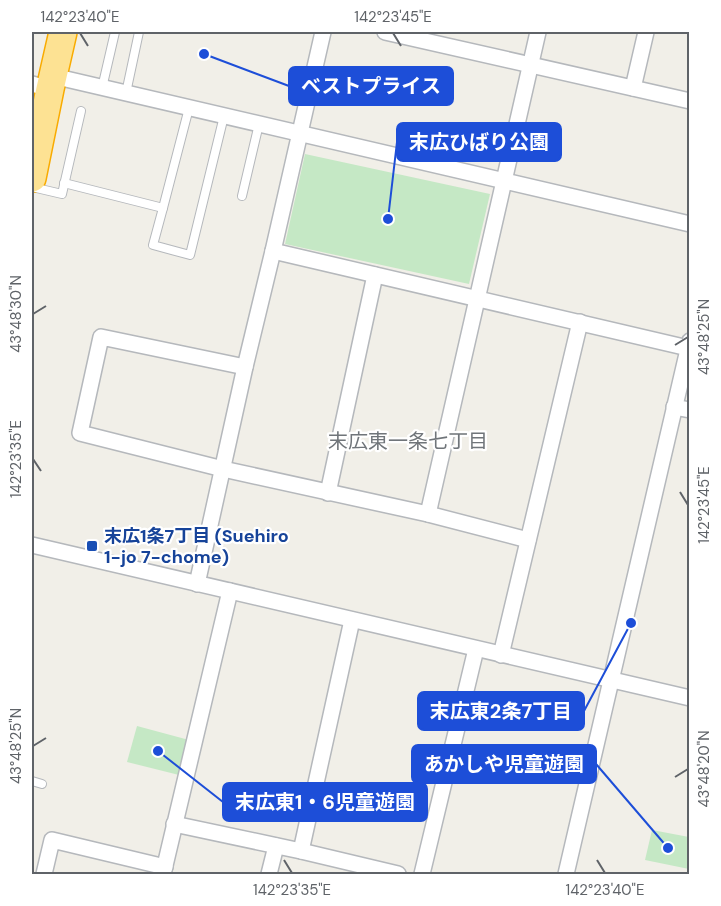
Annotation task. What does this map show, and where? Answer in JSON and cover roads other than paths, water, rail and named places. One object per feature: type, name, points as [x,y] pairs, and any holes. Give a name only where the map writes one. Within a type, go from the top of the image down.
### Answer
[{"type":"highway","points":[[32,178],[45,83],[63,32]]},
{"type":"street","points":[[197,584],[323,32]]},
{"type":"street","points":[[385,32],[433,37],[530,65],[690,101]]},
{"type":"street","points":[[428,514],[538,32]]},
{"type":"street","points":[[633,88],[646,32]]},
{"type":"street","points":[[45,83],[102,88],[126,93],[690,224]]},
{"type":"street","points":[[273,251],[476,299],[689,344],[682,408],[611,681],[566,874]]},
{"type":"street","points":[[328,493],[375,275]]},
{"type":"street","points":[[501,655],[580,322]]},
{"type":"street","points":[[245,367],[101,337],[80,433],[223,469],[428,514],[528,540]]},
{"type":"street","points":[[32,545],[690,698]]},
{"type":"street","points":[[44,874],[52,840],[164,871],[230,591]]},
{"type":"street","points":[[301,851],[352,620]]},
{"type":"street","points":[[422,874],[476,649]]},
{"type":"street","points":[[174,824],[301,851],[368,871],[398,874]]},
{"type":"street","points":[[269,874],[276,846]]},
{"type":"lane","points":[[102,88],[115,32]]},
{"type":"lane","points":[[126,93],[139,32]]},
{"type":"lane","points":[[189,108],[153,245],[190,255],[224,116]]},
{"type":"lane","points":[[32,187],[62,194],[81,111]]},
{"type":"lane","points":[[242,196],[259,124]]},
{"type":"lane","points":[[64,183],[163,208]]},
{"type":"lane","points":[[32,781],[42,784]]},
{"type":"place","name":"ベストプライス","points":[[204,54]]},
{"type":"place","name":"末広ひばり公園","points":[[388,219]]},
{"type":"place","name":"末広1条7丁目 (Suehiro 1-jo 7-chome)","points":[[92,546]]},
{"type":"place","name":"末広東2条7丁目","points":[[631,623]]},
{"type":"place","name":"末広東1・6児童遊園","points":[[158,751]]},
{"type":"place","name":"あかしや児童遊園","points":[[668,848]]},
{"type":"district","name":"末広東一条七丁目","points":[[408,441]]}]
